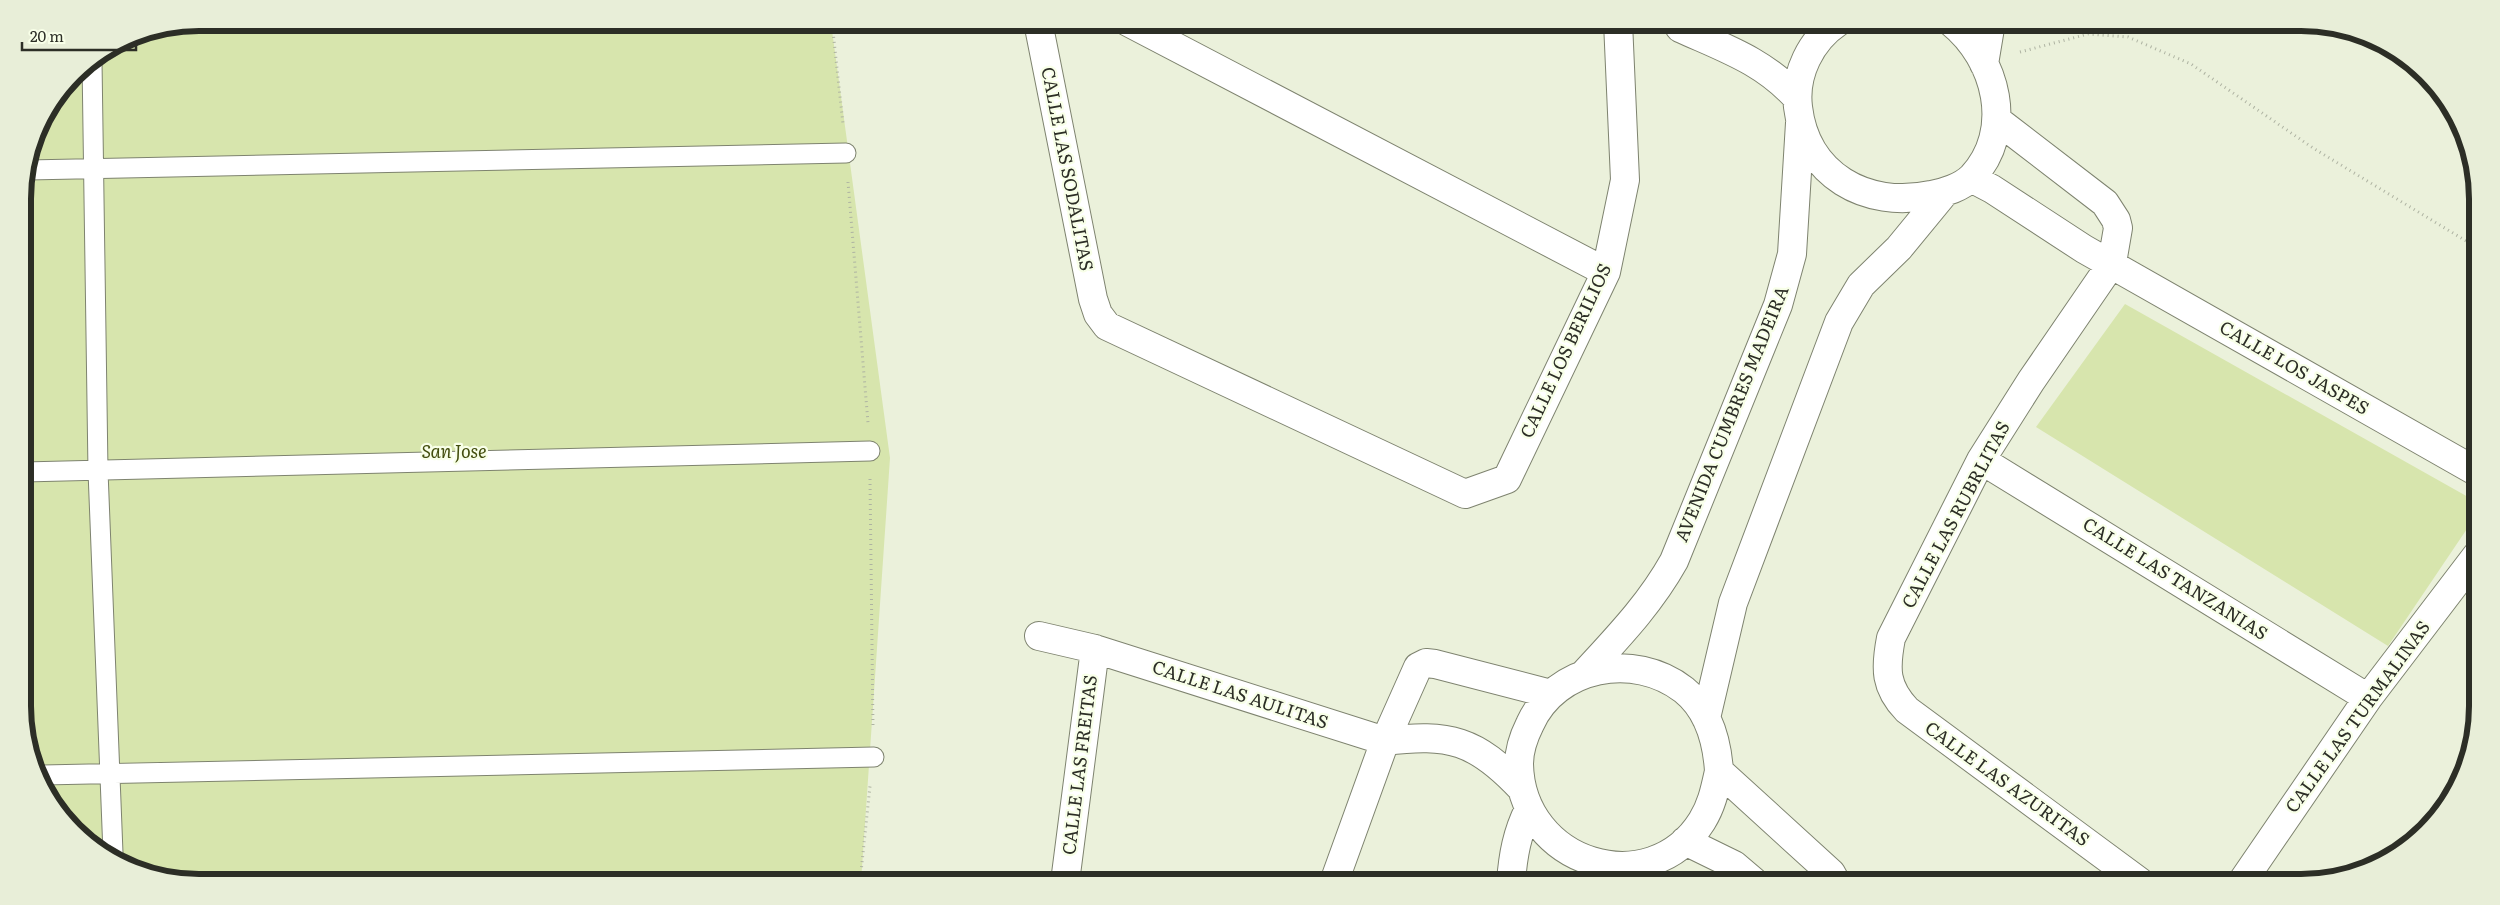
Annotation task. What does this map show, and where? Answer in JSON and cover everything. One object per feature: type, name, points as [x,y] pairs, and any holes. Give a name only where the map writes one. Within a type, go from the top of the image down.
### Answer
[{"type":"street","name":"CALLE LOS BERILIOS","points":[[1098,314],[1108,326],[1465,494],[1507,479],[1606,272],[1625,180],[1618,31]]},
{"type":"street","points":[[1687,31],[1762,66],[1780,79],[1798,110],[1811,149],[1830,172],[1853,188],[1882,198],[1911,200],[1945,192],[1971,178],[1992,142],[1997,120],[1995,91],[1984,64],[1971,41],[1961,31]]},
{"type":"street","name":"AVENIDA CUMBRES MADEIRA","points":[[1585,673],[1640,613],[1659,587],[1674,561],[1778,305],[1792,254],[1801,71],[1813,46],[1823,31]]},
{"type":"street","points":[[1984,64],[1989,31]]},
{"type":"street","name":"CALLE LAS SODALITAS","points":[[1040,32],[1098,314]]},
{"type":"street","points":[[1146,32],[1606,272]]},
{"type":"street","points":[[1997,120],[2105,203],[2116,220],[2118,228],[2112,263]]},
{"type":"street","name":"CALLE LOS JASPES","points":[[1971,178],[1992,189],[2084,249],[2112,263],[2469,467]]},
{"type":"street","points":[[1706,718],[1733,603],[1839,322],[1861,286],[1899,248],[1945,192]]},
{"type":"street","name":"CALLE LAS RUBRLITAS","points":[[1887,675],[1886,661],[1891,638],[1981,460],[2031,381],[2112,263]]},
{"type":"street","name":"CALLE LAS TANZANIAS","points":[[1981,460],[2368,698]]},
{"type":"street","name":"CALLE LAS TURMALINAS","points":[[2248,873],[2368,698],[2469,565]]},
{"type":"street","points":[[1039,636],[1095,649]]},
{"type":"street","name":"CALLE LAS AULITAS","points":[[1095,649],[1385,741]]},
{"type":"street","name":"CALLE LAS FREITAS","points":[[1066,874],[1095,649]]},
{"type":"street","points":[[1337,873],[1385,741],[1418,667],[1426,662],[1551,694]]},
{"type":"street","points":[[1512,873],[1525,798],[1519,762],[1524,737],[1534,714],[1551,694],[1567,682],[1585,673],[1619,667],[1654,673],[1684,691],[1706,718],[1714,735],[1719,771],[1710,805],[1702,822],[1685,841],[1655,859],[1642,873]]},
{"type":"street","name":"CALLE LAS AZURITAS","points":[[1887,675],[1892,690],[1907,710],[2128,873]]},
{"type":"street","points":[[1385,741],[1420,737],[1439,738],[1468,746],[1498,764],[1525,798],[1542,830],[1560,847],[1582,859],[1606,865],[1631,865],[1655,859]]},
{"type":"street","points":[[1719,771],[1828,873]]},
{"type":"street","points":[[1685,841],[1728,862],[1743,873]]},
{"type":"lane","points":[[92,71],[98,471],[112,774],[113,849]]},
{"type":"lane","points":[[34,170],[846,153]]},
{"type":"lane","points":[[31,472],[870,451]]},
{"type":"lane","points":[[47,775],[874,757]]},
{"type":"path","points":[[1984,64],[2042,45],[2088,34],[2128,37],[2191,64],[2312,148],[2469,243]]},
{"type":"green space","name":"San Jose","points":[[189,32],[832,32],[890,458],[862,874],[200,874],[178,872],[146,865],[106,845],[73,816],[49,780],[34,738],[31,705],[32,189],[34,167],[44,135],[66,97],[97,66],[135,44],[167,34]]},
{"type":"green space","points":[[2125,304],[2469,498],[2469,526],[2388,646],[2036,427]]}]
